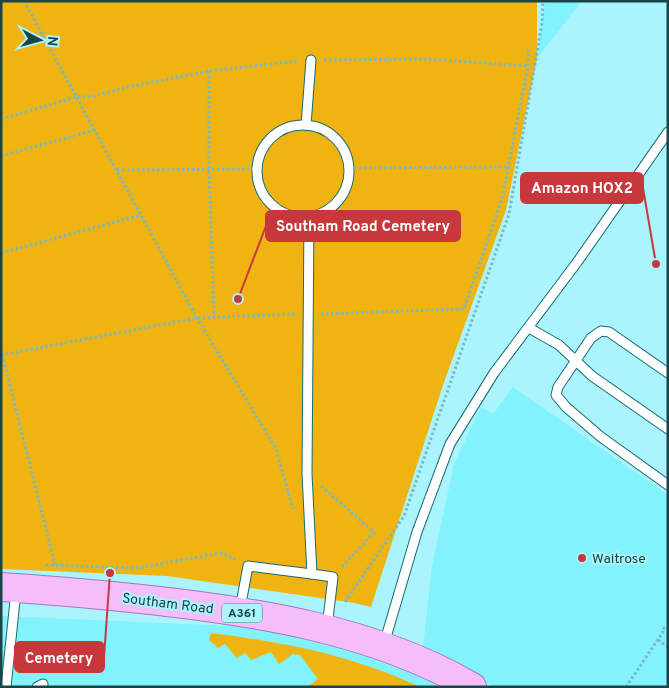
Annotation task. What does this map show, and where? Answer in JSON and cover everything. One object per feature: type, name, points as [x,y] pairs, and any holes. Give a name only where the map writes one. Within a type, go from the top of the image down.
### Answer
[{"type":"main road","name":"Southam Road","points":[[9,588],[179,603],[285,620],[384,646],[431,666],[472,687]]},
{"type":"lane","points":[[306,125],[311,60]]},
{"type":"lane","points":[[306,125],[319,128],[330,134],[340,143],[346,155],[349,168],[348,182],[334,205],[322,213],[308,217],[282,212],[271,205],[263,194],[258,182],[257,168],[260,154],[267,141],[278,132],[292,126],[306,125]]},
{"type":"lane","points":[[384,646],[417,532],[450,444],[494,374],[578,261],[668,132]]},
{"type":"lane","points":[[308,217],[307,474],[312,574]]},
{"type":"lane","points":[[529,328],[559,345],[592,376],[668,429]]},
{"type":"lane","points":[[668,373],[605,330],[596,333],[591,338],[558,387],[556,395],[558,400],[601,437],[668,485]]},
{"type":"lane","points":[[240,612],[248,566],[333,577],[327,630]]},
{"type":"lane","points":[[6,687],[9,588]]},
{"type":"path","points":[[24,1],[198,318],[276,449],[294,512]]},
{"type":"path","points":[[343,604],[404,516],[509,214],[542,23],[543,1]]},
{"type":"path","points":[[2,355],[214,316],[464,309],[502,199],[528,66],[528,49]]},
{"type":"path","points":[[209,71],[209,169],[214,316]]},
{"type":"path","points":[[1,119],[76,97]]},
{"type":"path","points":[[1,156],[95,130]]},
{"type":"path","points":[[349,168],[508,167]]},
{"type":"path","points":[[117,170],[257,168]]},
{"type":"path","points":[[1,254],[141,215]]},
{"type":"path","points":[[1,350],[55,565]]},
{"type":"path","points":[[307,474],[374,532],[333,577]]},
{"type":"path","points":[[37,564],[136,568],[222,553],[248,566]]},
{"type":"path","points":[[626,687],[666,630],[661,626]]},
{"type":"path","points":[[658,640],[668,647]]},
{"type":"shaded area","points":[[1,1],[537,1],[537,58],[506,210],[442,388],[371,607],[355,603],[167,576],[1,569]]},
{"type":"shaded area","points":[[545,1],[582,1],[537,58]]},
{"type":"shaded area","points":[[513,387],[668,495],[668,687],[494,687],[423,647],[432,566],[454,464],[481,407],[493,414]]},
{"type":"shaded area","points":[[1,616],[327,630],[447,687],[1,687]]},
{"type":"shaded area","points":[[211,633],[313,650],[385,672],[420,687],[307,687],[318,679],[300,655],[293,654],[279,664],[271,652],[251,660],[245,653],[237,658],[225,644],[218,648],[209,640]]},
{"type":"place","name":"Amazon HOX2","points":[[656,264]]},
{"type":"place","name":"Southam Road Cemetery","points":[[238,299]]},
{"type":"place","name":"Waitrose","points":[[582,558]]},
{"type":"place","name":"Cemetery","points":[[110,573]]}]
